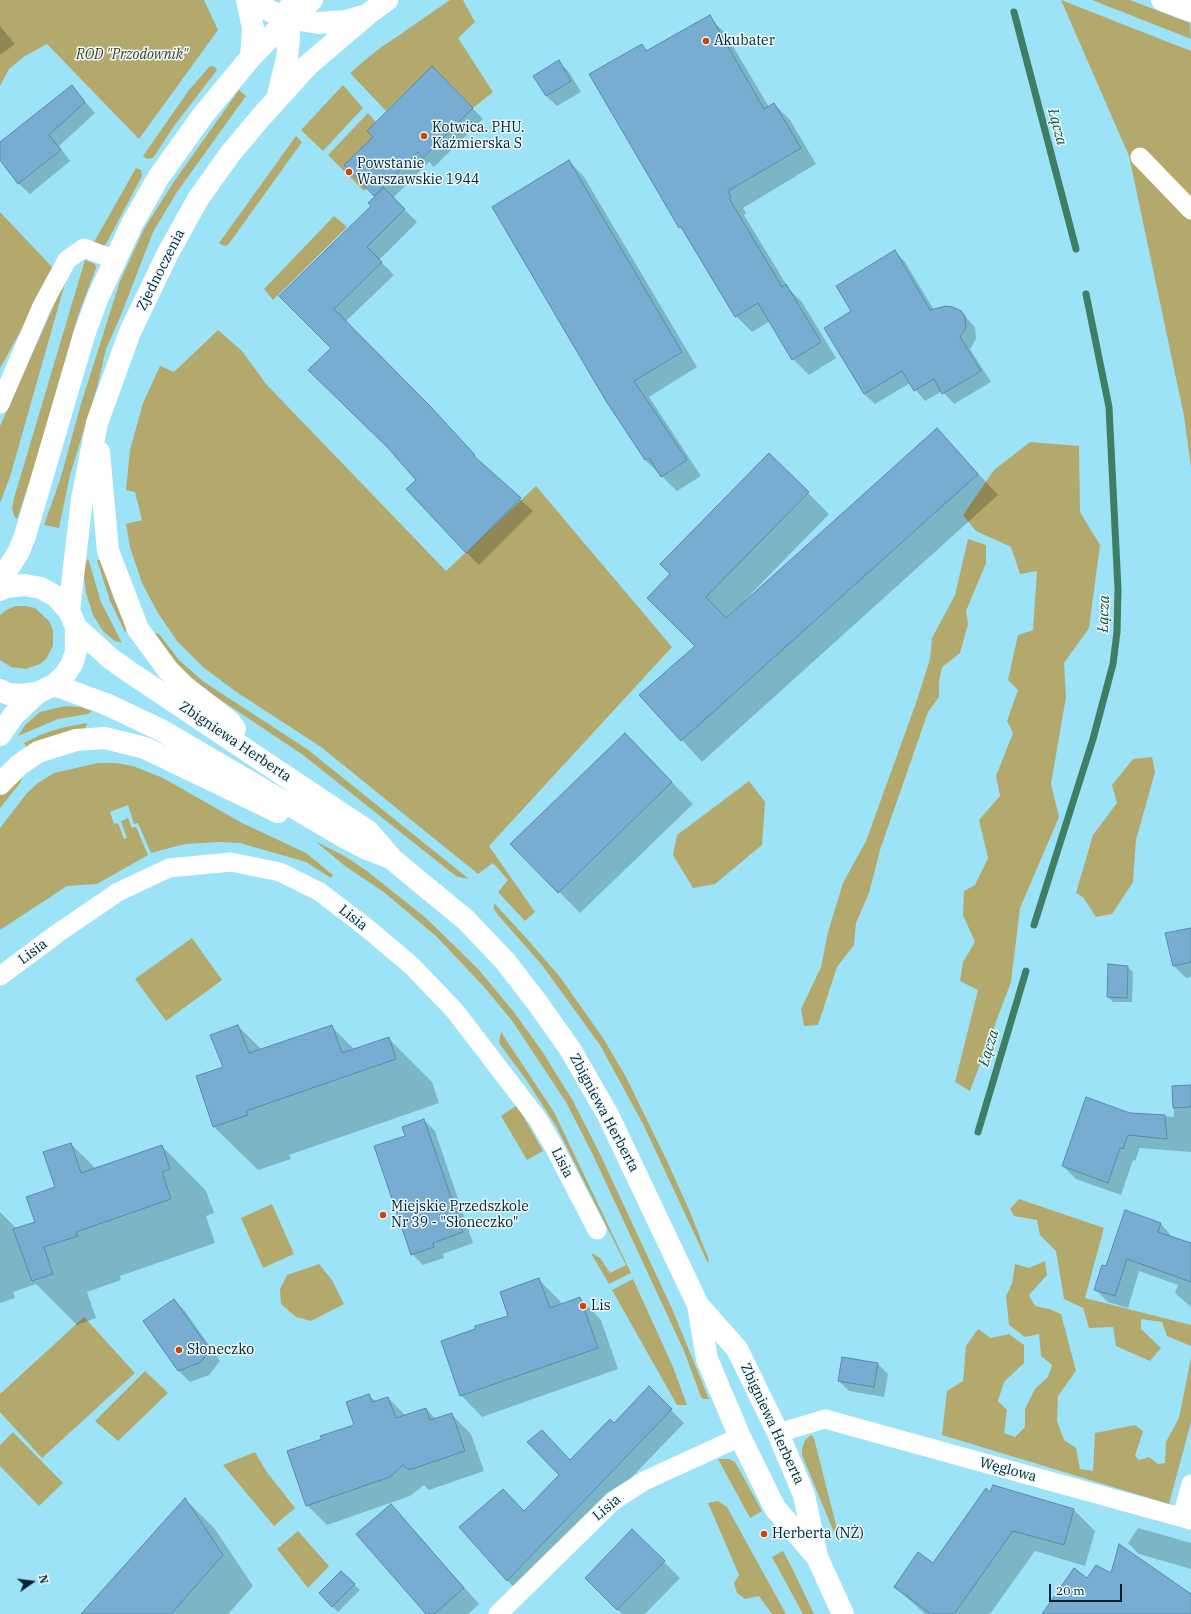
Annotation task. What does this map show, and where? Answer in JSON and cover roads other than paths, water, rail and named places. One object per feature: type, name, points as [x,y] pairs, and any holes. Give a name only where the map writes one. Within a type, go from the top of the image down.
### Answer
[{"type":"street","points":[[247,0],[253,28],[251,56]]},
{"type":"street","points":[[252,0],[259,6],[272,12],[288,9],[312,0]]},
{"type":"street","name":"Zjednoczenia","points":[[46,689],[64,676],[72,664],[76,651],[72,619],[82,499],[97,423],[130,332],[168,253],[198,199],[225,161],[277,98],[308,65],[368,14],[387,0]]},
{"type":"street","points":[[1162,0],[1191,12]]},
{"type":"street","points":[[0,581],[19,551],[25,536],[84,335],[98,297],[132,224],[158,178],[203,115],[288,9]]},
{"type":"street","points":[[288,9],[318,22],[346,21],[368,14]]},
{"type":"street","points":[[277,98],[287,58],[288,9]]},
{"type":"street","points":[[1140,157],[1191,210]]},
{"type":"street","points":[[0,404],[42,306],[68,260],[84,248],[115,260]]},
{"type":"street","points":[[97,423],[101,494],[108,551],[135,623],[168,670],[185,687],[230,722],[256,757]]},
{"type":"street","name":"Zbigniewa Herberta","points":[[0,590],[6,587],[24,585],[42,588],[57,598],[72,619],[122,667],[369,832],[392,859],[466,920],[505,962],[570,1049],[608,1115],[698,1305],[707,1359],[740,1437],[775,1508],[816,1557]]},
{"type":"street","points":[[0,690],[8,694],[22,695],[46,689]]},
{"type":"street","points":[[0,735],[14,715],[46,689]]},
{"type":"street","name":"Zbigniewa Herberta","points":[[46,689],[106,704],[161,730],[344,837],[365,848],[392,859]]},
{"type":"street","points":[[0,784],[19,765],[38,752],[76,740],[105,738],[144,748],[317,831],[344,837]]},
{"type":"street","name":"Lisia","points":[[0,976],[58,933],[118,892],[169,868],[230,862],[280,872],[320,892],[367,928],[412,966],[455,1011],[537,1118],[598,1230]]},
{"type":"street","name":"Zbigniewa Herberta","points":[[698,1305],[737,1349],[778,1434],[804,1495],[816,1557],[842,1614]]},
{"type":"street","name":"Węglowa","points":[[778,1434],[825,1419],[1186,1519]]},
{"type":"street","name":"Lisia","points":[[498,1614],[613,1501],[644,1481],[740,1437]]},
{"type":"street","points":[[1186,1519],[1191,1484]]},
{"type":"waterway","name":"Łącza","points":[[1014,12],[1076,249]]},
{"type":"waterway","name":"Łącza","points":[[1034,925],[1093,739],[1113,664],[1117,632],[1118,589],[1109,407],[1086,294]]},
{"type":"waterway","name":"Łącza","points":[[978,1132],[1026,971]]},
{"type":"place","name":"Akubater","points":[[706,41]]},
{"type":"place","name":"Kotwica. PHU. Kaźmierska S","points":[[424,136]]},
{"type":"place","name":"Powstanie Warszawskie 1944","points":[[349,172]]},
{"type":"place","name":"Miejskie Przedszkole Nr 39 - \"Słoneczko\"","points":[[383,1215]]},
{"type":"place","name":"Lis","points":[[583,1306]]},
{"type":"place","name":"Słoneczko","points":[[179,1350]]},
{"type":"place","name":"Herberta (NŻ)","points":[[764,1534]]},
{"type":"park label","name":"ROD \"Przodownik\"","points":[[132,55]]}]
